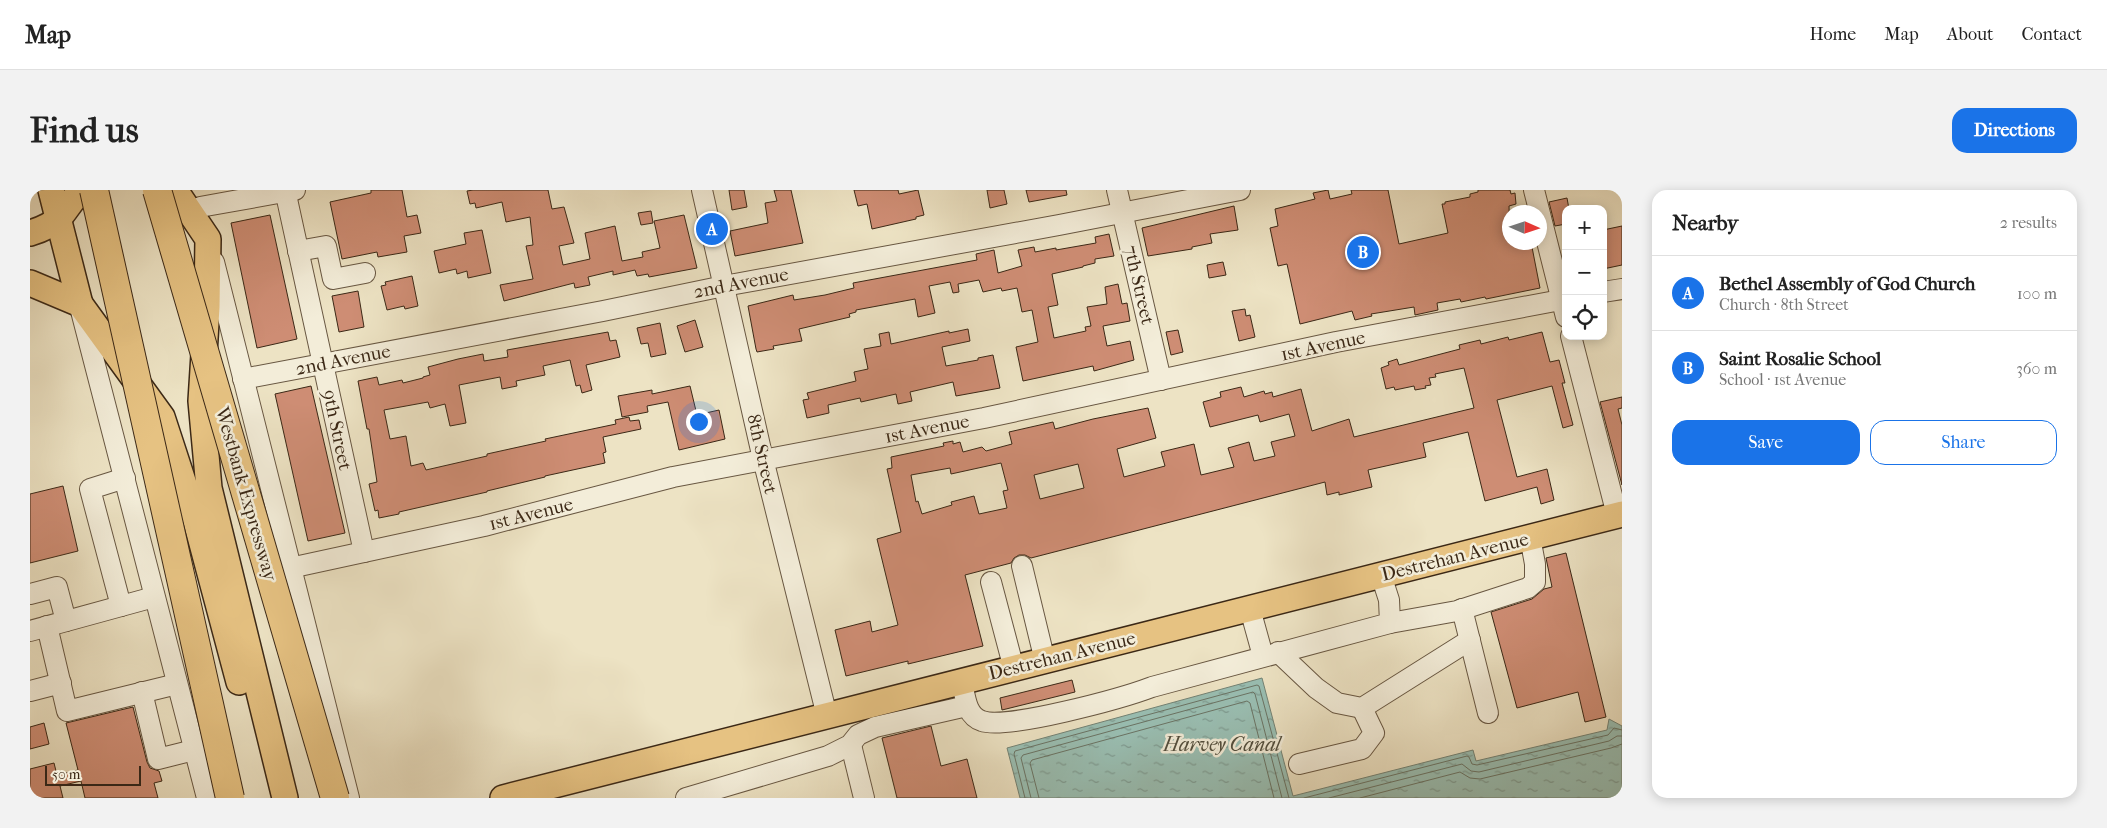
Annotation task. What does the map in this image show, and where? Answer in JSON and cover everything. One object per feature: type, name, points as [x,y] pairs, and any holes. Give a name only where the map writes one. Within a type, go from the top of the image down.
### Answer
[{"type":"highway","points":[[94,190],[230,798]]},
{"type":"highway","name":"Westbank Expressway","points":[[157,190],[335,798]]},
{"type":"main road","points":[[51,190],[80,304],[162,417],[196,521],[270,798]]},
{"type":"main road","points":[[30,232],[40,230],[58,219],[75,195],[82,190]]},
{"type":"main road","points":[[175,190],[208,239],[207,307],[201,401],[209,488],[285,798]]},
{"type":"main road","name":"Westbank Expressway","points":[[198,199],[208,239]]},
{"type":"main road","points":[[30,283],[80,304]]},
{"type":"main road","name":"Destrehan Avenue","points":[[502,798],[1619,515]]},
{"type":"street","name":"8th Street","points":[[702,190],[763,459],[827,716]]},
{"type":"street","name":"7th Street","points":[[1117,190],[1161,380]]},
{"type":"street","name":"2nd Avenue","points":[[243,379],[593,313],[724,286],[1240,190]]},
{"type":"street","points":[[1534,190],[1562,297]]},
{"type":"street","points":[[198,199],[288,191]]},
{"type":"street","name":"9th Street","points":[[288,191],[298,251],[364,552]]},
{"type":"street","name":"Westbank Expressway","points":[[208,239],[349,798]]},
{"type":"street","points":[[298,251],[326,246],[333,279],[365,273]]},
{"type":"street","points":[[1607,291],[1622,289]]},
{"type":"street","points":[[80,304],[176,684],[207,798]]},
{"type":"street","name":"1st Avenue","points":[[290,568],[484,526],[673,477],[984,418],[1336,342],[1562,305]]},
{"type":"street","points":[[1572,340],[1619,515]]},
{"type":"street","points":[[121,606],[90,489],[125,478]]},
{"type":"street","points":[[962,682],[970,712],[982,721],[1007,723],[1123,698],[1152,687],[1271,654],[1390,623],[1462,609],[1528,588],[1535,582],[1535,564],[1530,537]]},
{"type":"street","points":[[1022,566],[1045,661]]},
{"type":"street","points":[[1381,575],[1389,600],[1390,623]]},
{"type":"street","points":[[991,582],[1014,669]]},
{"type":"street","points":[[30,594],[57,587],[41,626],[61,683],[68,711],[176,684]]},
{"type":"street","points":[[41,626],[154,597]]},
{"type":"street","points":[[1250,608],[1256,634],[1271,654],[1337,703],[1362,708],[1470,640]]},
{"type":"street","points":[[1462,609],[1488,714]]},
{"type":"street","points":[[30,691],[61,683]]},
{"type":"street","points":[[142,692],[158,759],[194,750]]},
{"type":"street","points":[[686,798],[828,756],[851,744],[858,735],[875,727],[967,706]]},
{"type":"street","points":[[1298,764],[1362,749],[1374,733],[1362,708]]},
{"type":"street","points":[[851,744],[864,798]]},
{"type":"water","name":"Harvey Canal","points":[[1262,678],[1293,796],[1473,750],[1476,761],[1607,730],[1609,719],[1622,726],[1622,798],[1020,798],[1007,748]]},
{"type":"building","points":[[371,190],[402,190],[407,217],[417,215],[421,233],[404,236],[407,252],[378,257],[377,252],[342,259],[330,202],[371,193]]},
{"type":"building","points":[[548,190],[552,209],[564,207],[574,243],[559,246],[563,265],[590,259],[585,233],[615,226],[622,261],[643,257],[642,252],[660,248],[654,221],[684,215],[697,268],[649,277],[648,274],[637,276],[635,270],[613,275],[613,271],[588,277],[590,285],[575,288],[574,283],[504,301],[500,285],[533,279],[526,246],[533,245],[530,217],[506,222],[502,202],[476,208],[475,203],[470,204],[467,191]]},
{"type":"building","points":[[729,190],[744,190],[747,207],[732,210]]},
{"type":"building","points":[[774,190],[791,190],[803,243],[735,256],[730,231],[768,223],[765,203],[777,201]]},
{"type":"building","points":[[854,190],[898,190],[899,194],[918,190],[924,215],[916,217],[916,219],[872,229],[867,204],[858,206]]},
{"type":"building","points":[[987,190],[1004,190],[1007,204],[990,208]]},
{"type":"building","points":[[1026,190],[1066,190],[1067,195],[1029,202]]},
{"type":"building","points":[[1328,190],[1330,199],[1352,194],[1351,190],[1388,190],[1399,244],[1448,233],[1442,204],[1445,204],[1445,202],[1470,197],[1470,194],[1478,192],[1478,190],[1510,190],[1511,194],[1515,193],[1516,204],[1502,205],[1502,250],[1533,250],[1540,288],[1486,299],[1485,297],[1461,302],[1460,299],[1437,303],[1438,310],[1415,315],[1414,307],[1371,314],[1372,316],[1355,320],[1352,311],[1300,324],[1287,264],[1278,266],[1270,228],[1278,226],[1275,209],[1315,199],[1313,193]]},
{"type":"building","points":[[1567,198],[1568,205],[1562,205],[1562,225],[1555,226],[1549,202]]},
{"type":"building","points":[[1234,206],[1238,230],[1210,234],[1212,243],[1192,247],[1192,249],[1148,256],[1142,228]]},
{"type":"building","points":[[651,211],[653,223],[641,225],[638,213]]},
{"type":"building","points":[[270,215],[297,339],[257,348],[231,223]]},
{"type":"building","points":[[1622,226],[1622,265],[1607,268],[1607,250],[1607,229]]},
{"type":"building","points":[[482,230],[491,273],[468,278],[467,271],[457,274],[456,269],[439,273],[434,251],[466,244],[464,233]]},
{"type":"building","points":[[1109,234],[1114,256],[1095,259],[1095,263],[1052,274],[1058,305],[1048,307],[1054,338],[1086,331],[1085,327],[1091,326],[1087,307],[1107,304],[1105,287],[1118,284],[1122,304],[1127,303],[1130,321],[1103,326],[1107,346],[1130,341],[1134,360],[1094,371],[1093,366],[1023,381],[1016,347],[1038,342],[1032,310],[1022,312],[1017,288],[1002,291],[1001,288],[983,292],[979,280],[958,284],[959,292],[953,293],[950,282],[929,286],[935,313],[918,317],[915,299],[856,310],[856,312],[849,314],[850,317],[799,329],[802,341],[773,346],[774,349],[757,352],[756,349],[748,306],[793,295],[794,300],[825,295],[854,288],[853,283],[977,260],[976,254],[994,250],[998,273],[1022,266],[1018,250],[1034,247],[1035,252],[1096,243],[1095,237]]},
{"type":"building","points":[[1223,262],[1226,275],[1209,278],[1207,265]]},
{"type":"building","points":[[412,276],[418,306],[405,309],[404,306],[387,310],[381,286],[386,285],[385,282]]},
{"type":"building","points":[[358,291],[364,327],[339,332],[332,296]]},
{"type":"building","points":[[1245,309],[1246,316],[1250,315],[1255,337],[1239,341],[1232,311]]},
{"type":"building","points":[[695,320],[703,347],[685,352],[677,326]]},
{"type":"building","points":[[660,323],[666,354],[651,357],[648,343],[641,344],[637,328]]},
{"type":"building","points":[[968,329],[970,341],[942,347],[946,366],[993,355],[1000,388],[956,396],[953,382],[910,392],[912,401],[898,404],[896,394],[861,402],[860,398],[828,405],[829,413],[807,418],[803,400],[809,399],[807,393],[856,381],[854,372],[868,369],[864,349],[881,346],[879,334],[889,332],[891,344],[949,331],[949,333]]},
{"type":"building","points":[[1178,330],[1183,352],[1171,355],[1166,332]]},
{"type":"building","points":[[608,332],[610,341],[616,340],[620,357],[586,365],[592,390],[582,393],[580,385],[576,386],[570,360],[543,366],[545,375],[516,381],[517,386],[502,389],[500,377],[459,385],[466,423],[450,426],[445,404],[430,408],[428,402],[384,410],[390,439],[406,436],[411,466],[423,463],[426,470],[546,441],[545,439],[616,424],[615,420],[629,417],[630,421],[639,420],[641,429],[603,437],[606,452],[603,453],[605,463],[545,476],[379,518],[378,510],[375,511],[369,484],[377,482],[369,429],[367,429],[358,381],[377,377],[379,385],[402,380],[403,383],[430,375],[428,367],[458,359],[483,354],[484,361],[508,357],[507,350]]},
{"type":"building","points":[[1542,332],[1550,362],[1559,360],[1565,383],[1562,383],[1573,425],[1563,428],[1552,386],[1497,400],[1517,477],[1547,469],[1554,500],[1541,504],[1537,487],[1485,501],[1468,432],[1423,443],[1426,457],[1368,470],[1372,487],[1339,495],[1339,492],[1327,495],[1325,482],[1031,558],[1019,555],[1011,563],[965,575],[983,646],[908,664],[908,661],[846,676],[835,630],[870,621],[872,632],[898,625],[877,539],[901,532],[887,469],[892,468],[891,457],[944,446],[943,443],[953,441],[953,444],[960,442],[963,452],[982,447],[986,451],[1012,444],[1009,432],[1053,422],[1055,429],[1148,408],[1156,438],[1117,449],[1124,477],[1165,466],[1161,452],[1194,444],[1201,475],[1234,467],[1228,448],[1249,442],[1254,461],[1275,456],[1271,442],[1295,436],[1289,414],[1260,422],[1258,415],[1210,427],[1203,402],[1221,397],[1220,392],[1241,387],[1244,397],[1264,391],[1265,394],[1272,392],[1273,397],[1301,389],[1312,431],[1349,419],[1354,437],[1474,408],[1464,368],[1435,374],[1436,377],[1429,378],[1431,385],[1425,386],[1426,388],[1415,390],[1414,386],[1395,390],[1394,387],[1386,389],[1381,368],[1389,365],[1388,362],[1397,359],[1399,365],[1460,349],[1459,345],[1480,340],[1481,344],[1508,337],[1509,340]],"holes":[[[1001,463],[1008,490],[1003,491],[1007,508],[979,514],[974,496],[951,502],[952,505],[922,514],[918,501],[916,502],[911,475],[950,468],[951,474]],[[1078,464],[1084,488],[1040,499],[1034,475]]]},
{"type":"building","points":[[311,386],[345,533],[308,541],[275,394]]},
{"type":"building","points":[[690,386],[697,415],[719,410],[725,439],[679,450],[668,402],[647,406],[648,412],[622,417],[618,396],[652,390],[652,394]]},
{"type":"building","points":[[1622,397],[1622,408],[1618,409],[1622,425],[1622,485],[1600,402]]},
{"type":"building","points":[[63,486],[78,551],[30,563],[30,494]]},
{"type":"building","points":[[1566,553],[1606,717],[1585,722],[1578,692],[1517,708],[1491,612],[1532,599],[1544,589],[1552,587],[1546,558]]},
{"type":"building","points":[[1072,680],[1075,692],[1002,710],[1000,698]]},
{"type":"building","points":[[133,707],[147,762],[150,768],[159,771],[162,781],[154,783],[158,798],[85,798],[81,781],[60,786],[63,798],[30,798],[30,769],[54,763],[57,775],[78,770],[66,723]]},
{"type":"building","points":[[44,723],[49,744],[30,749],[30,727]]},
{"type":"building","points":[[931,726],[941,766],[967,759],[977,798],[897,798],[882,738]]},
{"type":"place","name":"Bethel Assembly of God Church","points":[[712,229]]},
{"type":"place","name":"Saint Rosalie School","points":[[1363,252]]}]
